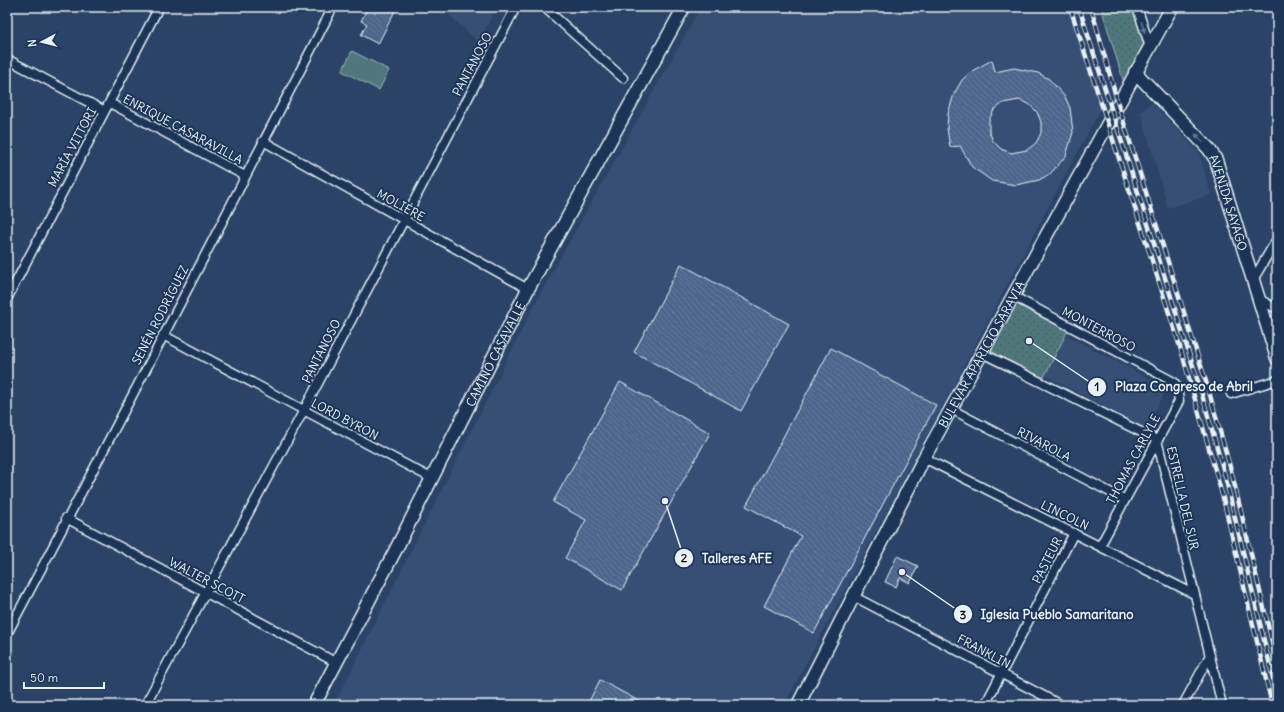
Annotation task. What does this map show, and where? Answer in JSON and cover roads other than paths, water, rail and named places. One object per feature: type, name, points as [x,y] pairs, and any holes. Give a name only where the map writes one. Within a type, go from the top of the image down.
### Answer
[{"type":"street","name":"MARÍA VITTORI","points":[[7,299],[159,7]]},
{"type":"street","name":"SENÉN RODRÍGUEZ","points":[[7,634],[333,7]]},
{"type":"street","name":"PANTANOSO","points":[[146,705],[304,410],[516,7]]},
{"type":"street","points":[[544,7],[623,78]]},
{"type":"street","name":"CAMINO CASAVALLE","points":[[314,705],[337,663],[528,289],[684,7]]},
{"type":"street","points":[[1137,7],[1150,47]]},
{"type":"street","name":"BULEVAR APARICIO SARAVIA","points":[[798,705],[924,458],[1172,7]]},
{"type":"street","name":"ENRIQUE CASARAVILLA","points":[[7,59],[105,111]]},
{"type":"street","name":"AVENIDA SAYAGO","points":[[1135,72],[1209,149],[1216,160],[1277,358]]},
{"type":"street","name":"ENRIQUE CASARAVILLA","points":[[110,103],[245,176]]},
{"type":"street","name":"MOLIÉRE","points":[[263,141],[528,289]]},
{"type":"street","points":[[1253,280],[1277,239]]},
{"type":"street","name":"MONTERROSO","points":[[1013,296],[1174,382]]},
{"type":"street","points":[[1259,299],[1277,309]]},
{"type":"street","name":"LORD BYRON","points":[[163,335],[431,478]]},
{"type":"street","name":"ESTRELLA DEL SUR","points":[[982,353],[1157,440],[1222,705]]},
{"type":"street","points":[[1231,394],[1277,380]]},
{"type":"street","name":"THOMAS CARLYLE","points":[[1100,546],[1178,401],[1177,387],[1174,382]]},
{"type":"street","name":"RIVAROLA","points":[[951,409],[1125,500]]},
{"type":"street","name":"LINCOLN","points":[[924,458],[1194,594]]},
{"type":"street","name":"WALTER SCOTT","points":[[66,518],[337,663]]},
{"type":"street","name":"PASTEUR","points":[[985,705],[1074,533]]},
{"type":"street","name":"FRANKLIN","points":[[853,596],[1061,705]]},
{"type":"street","points":[[1183,705],[1210,655]]},
{"type":"railway","points":[[1070,7],[1181,350],[1223,498],[1272,705]]},
{"type":"railway","points":[[1079,7],[1201,391],[1225,476],[1277,695]]},
{"type":"railway","points":[[1091,7],[1118,104],[1208,388],[1232,474],[1277,663]]},
{"type":"place","name":"Plaza Congreso de Abril","points":[[1029,341]]},
{"type":"place","name":"Talleres AFE","points":[[665,501]]},
{"type":"place","name":"Iglesia Pueblo Samaritano","points":[[902,572]]}]
